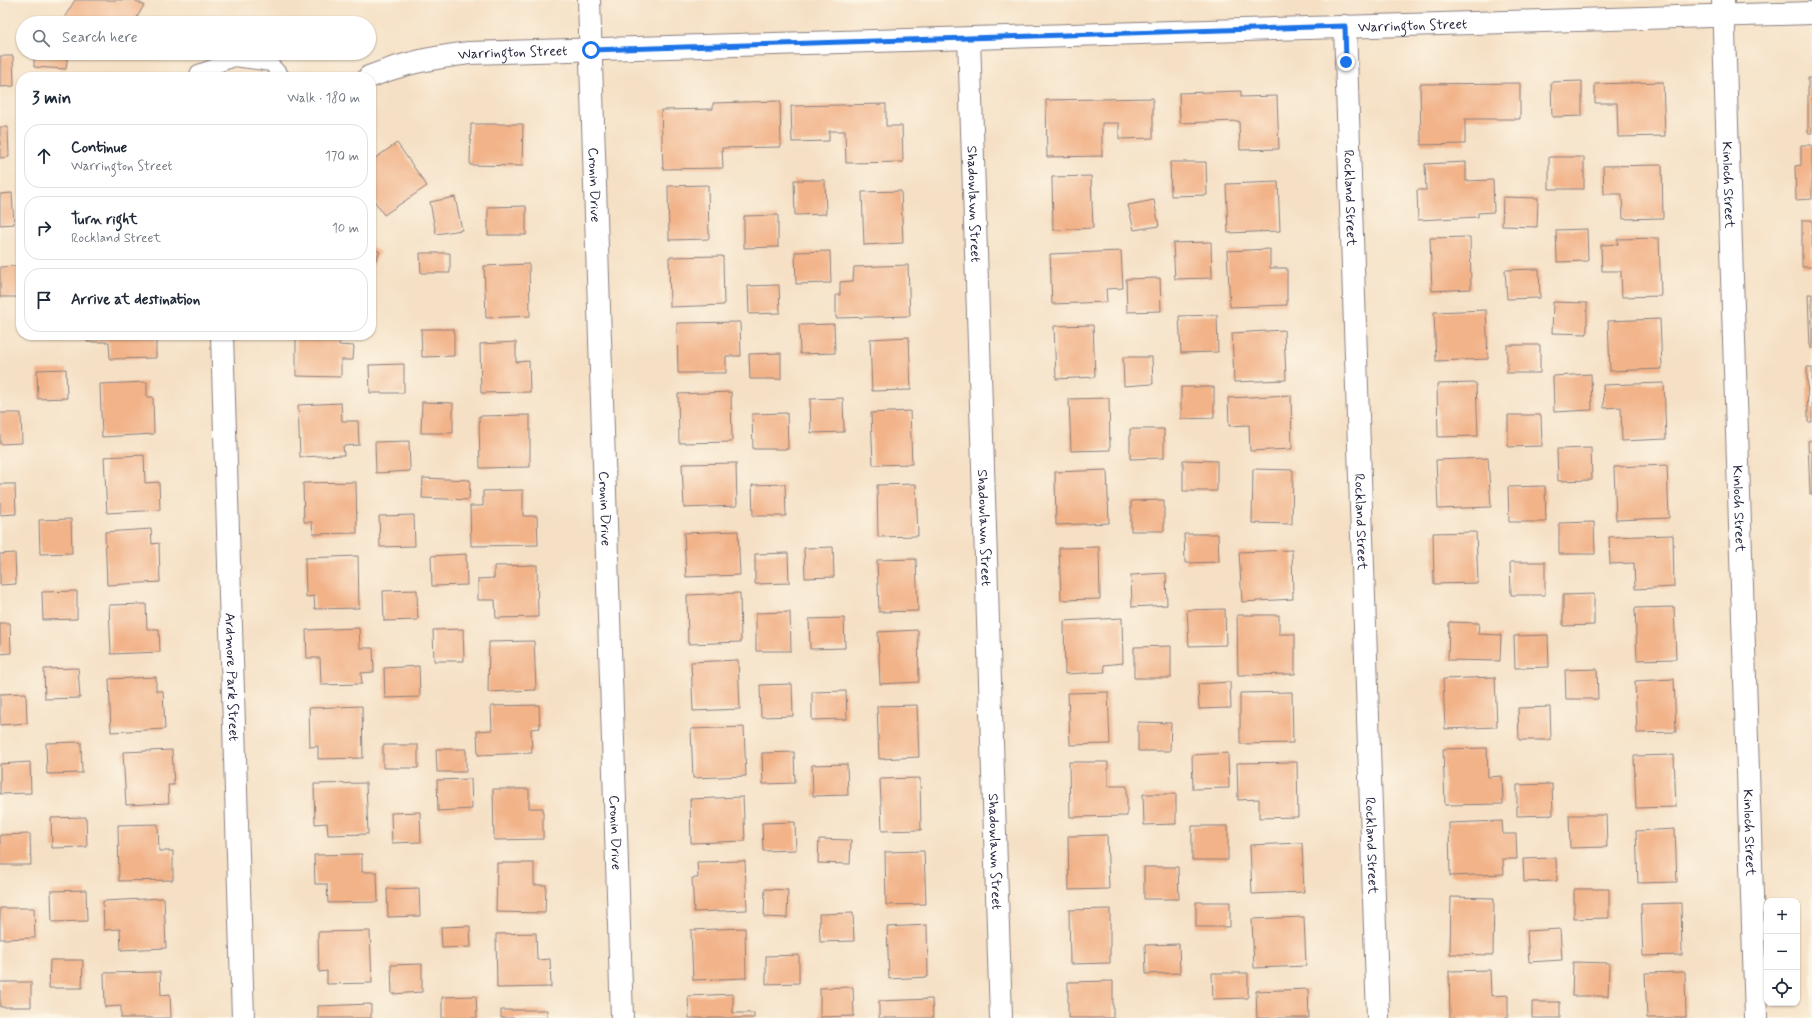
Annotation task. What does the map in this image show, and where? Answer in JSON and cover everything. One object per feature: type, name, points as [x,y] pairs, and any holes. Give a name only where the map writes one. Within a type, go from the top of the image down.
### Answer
[{"type":"street","name":"Cronin Drive","points":[[589,0],[622,1018]]},
{"type":"street","name":"Warrington Street","points":[[376,74],[393,67],[421,60],[469,53],[1345,26],[1723,8],[1812,13]]},
{"type":"street","name":"Kinloch Street","points":[[1723,8],[1756,1018]]},
{"type":"street","name":"Rockland Street","points":[[1345,26],[1378,1018]]},
{"type":"street","name":"Shadowlawn Street","points":[[969,38],[1001,1018]]},
{"type":"street","name":"Ardmore Park Street","points":[[222,340],[243,1018]]},
{"type":"lane","points":[[198,72],[230,60]]},
{"type":"lane","points":[[247,60],[271,64],[278,72]]},
{"type":"building","points":[[75,0],[134,0],[144,5],[138,16],[65,16]]},
{"type":"building","points":[[0,56],[13,56],[14,86],[0,87]]},
{"type":"building","points":[[34,60],[67,60],[66,69],[34,67]]},
{"type":"building","points":[[1808,78],[1812,78],[1812,133],[1808,133]]},
{"type":"building","points":[[1582,81],[1582,116],[1552,117],[1551,82]]},
{"type":"building","points":[[1663,82],[1665,136],[1618,137],[1617,103],[1595,103],[1595,84]]},
{"type":"building","points":[[1520,83],[1520,119],[1465,119],[1465,144],[1421,145],[1420,84]]},
{"type":"building","points":[[1241,91],[1241,97],[1277,96],[1279,149],[1240,150],[1239,121],[1180,123],[1179,93]]},
{"type":"building","points":[[1153,98],[1153,138],[1119,139],[1119,123],[1102,123],[1102,156],[1047,157],[1046,100]]},
{"type":"building","points":[[780,101],[781,147],[722,148],[723,168],[663,169],[661,110],[713,109],[713,103]]},
{"type":"building","points":[[886,104],[886,126],[902,126],[903,162],[846,163],[845,131],[829,131],[829,141],[792,142],[791,106]]},
{"type":"building","points":[[471,124],[523,124],[522,166],[470,165]]},
{"type":"building","points":[[0,127],[8,127],[9,157],[0,158]]},
{"type":"building","points":[[397,143],[427,186],[384,215],[376,203],[376,158]]},
{"type":"building","points":[[1801,145],[1812,145],[1812,199],[1796,200],[1795,166],[1801,165]]},
{"type":"building","points":[[1549,157],[1584,157],[1584,189],[1549,189]]},
{"type":"building","points":[[1170,162],[1206,162],[1207,195],[1171,196]]},
{"type":"building","points":[[1466,162],[1466,181],[1493,180],[1494,212],[1478,213],[1478,217],[1418,220],[1417,190],[1426,190],[1425,164]]},
{"type":"building","points":[[1662,165],[1663,218],[1623,219],[1622,194],[1604,194],[1603,166]]},
{"type":"building","points":[[1091,176],[1093,228],[1053,230],[1052,177]]},
{"type":"building","points":[[794,180],[825,180],[826,214],[795,215]]},
{"type":"building","points":[[1278,182],[1280,231],[1228,233],[1226,184]]},
{"type":"building","points":[[708,185],[709,239],[669,240],[668,186]]},
{"type":"building","points":[[901,191],[903,243],[864,245],[862,192]]},
{"type":"building","points":[[12,193],[14,224],[0,225],[0,194]]},
{"type":"building","points":[[455,197],[462,230],[436,234],[430,202]]},
{"type":"building","points":[[1503,197],[1538,198],[1537,227],[1502,226]]},
{"type":"building","points":[[1154,200],[1159,226],[1134,230],[1128,205]]},
{"type":"building","points":[[526,206],[526,235],[488,235],[488,207]]},
{"type":"building","points":[[778,215],[778,247],[744,248],[744,216]]},
{"type":"building","points":[[1802,220],[1812,220],[1812,267],[1802,267]]},
{"type":"building","points":[[1587,229],[1588,261],[1557,262],[1556,230]]},
{"type":"building","points":[[1470,237],[1471,289],[1432,291],[1430,238]]},
{"type":"building","points":[[1659,238],[1661,296],[1622,297],[1621,271],[1602,271],[1601,245],[1618,244],[1617,239]]},
{"type":"building","points":[[1211,242],[1212,278],[1175,279],[1173,243]]},
{"type":"building","points":[[1270,249],[1270,268],[1287,268],[1287,305],[1230,307],[1227,251]]},
{"type":"building","points":[[376,250],[380,252],[376,259]]},
{"type":"building","points":[[830,251],[831,283],[796,284],[795,252]]},
{"type":"building","points":[[1121,251],[1123,288],[1106,289],[1107,302],[1052,304],[1050,254]]},
{"type":"building","points":[[420,253],[450,253],[450,273],[421,273]]},
{"type":"building","points":[[723,256],[724,305],[670,307],[669,257]]},
{"type":"building","points":[[529,264],[530,316],[486,318],[484,266]]},
{"type":"building","points":[[908,265],[910,316],[836,318],[836,295],[840,295],[840,282],[853,281],[854,267]]},
{"type":"building","points":[[16,266],[16,297],[0,297],[0,267]]},
{"type":"building","points":[[1539,269],[1540,298],[1507,299],[1505,270]]},
{"type":"building","points":[[1160,278],[1161,311],[1127,312],[1126,279]]},
{"type":"building","points":[[779,285],[780,313],[749,314],[748,286]]},
{"type":"building","points":[[1808,294],[1812,294],[1812,348],[1810,348]]},
{"type":"building","points":[[1553,302],[1587,303],[1587,334],[1552,333]]},
{"type":"building","points":[[1486,310],[1488,359],[1436,361],[1434,312]]},
{"type":"building","points":[[1217,315],[1218,352],[1181,353],[1179,316]]},
{"type":"building","points":[[1660,319],[1662,369],[1610,371],[1608,321]]},
{"type":"building","points":[[740,322],[741,356],[726,356],[726,373],[678,373],[677,323]]},
{"type":"building","points":[[834,324],[835,353],[800,354],[799,325]]},
{"type":"building","points":[[1093,325],[1095,377],[1056,379],[1054,326]]},
{"type":"building","points":[[421,329],[454,329],[454,356],[422,357]]},
{"type":"building","points":[[1284,330],[1286,380],[1234,382],[1232,333]]},
{"type":"building","points":[[909,337],[911,390],[872,391],[870,339]]},
{"type":"building","points":[[87,340],[156,340],[156,358],[110,359],[109,342],[87,342]]},
{"type":"building","points":[[296,340],[340,340],[339,345],[354,346],[353,360],[341,360],[341,377],[296,376]]},
{"type":"building","points":[[516,342],[516,362],[529,361],[530,392],[481,393],[480,344]]},
{"type":"building","points":[[1507,345],[1540,345],[1540,373],[1507,373]]},
{"type":"building","points":[[781,353],[781,379],[750,379],[749,354]]},
{"type":"building","points":[[1123,357],[1152,357],[1153,384],[1124,386]]},
{"type":"building","points":[[404,364],[404,393],[370,393],[369,365]]},
{"type":"building","points":[[1807,367],[1812,367],[1812,422],[1808,422]]},
{"type":"building","points":[[66,369],[67,398],[38,399],[37,370]]},
{"type":"building","points":[[1591,374],[1592,410],[1554,412],[1553,376]]},
{"type":"building","points":[[147,382],[147,397],[153,397],[154,434],[102,437],[100,384]]},
{"type":"building","points":[[1476,383],[1478,436],[1438,437],[1437,384]]},
{"type":"building","points":[[1664,383],[1666,439],[1622,441],[1621,407],[1604,408],[1603,385]]},
{"type":"building","points":[[1181,387],[1214,387],[1214,418],[1181,419]]},
{"type":"building","points":[[731,392],[732,442],[679,443],[678,394]]},
{"type":"building","points":[[1291,395],[1292,449],[1250,451],[1249,425],[1229,426],[1228,398]]},
{"type":"building","points":[[843,398],[844,432],[811,433],[810,399]]},
{"type":"building","points":[[1109,398],[1110,450],[1071,451],[1069,399]]},
{"type":"building","points":[[422,402],[453,403],[453,433],[421,433]]},
{"type":"building","points":[[341,403],[342,421],[358,421],[359,445],[343,446],[344,455],[300,457],[298,405]]},
{"type":"building","points":[[910,411],[912,464],[873,465],[871,413]]},
{"type":"building","points":[[0,413],[21,413],[22,443],[0,444]]},
{"type":"building","points":[[787,413],[788,449],[753,449],[752,414]]},
{"type":"building","points":[[530,415],[530,467],[480,468],[479,416]]},
{"type":"building","points":[[1508,415],[1541,415],[1542,446],[1508,447]]},
{"type":"building","points":[[1130,429],[1164,429],[1164,458],[1130,459]]},
{"type":"building","points":[[1812,440],[1812,494],[1810,494],[1808,441]]},
{"type":"building","points":[[409,441],[410,471],[376,473],[375,442]]},
{"type":"building","points":[[1591,448],[1592,480],[1558,481],[1557,449]]},
{"type":"building","points":[[144,455],[145,483],[159,482],[160,510],[107,513],[104,457]]},
{"type":"building","points":[[1488,458],[1491,507],[1438,509],[1436,460]]},
{"type":"building","points":[[1183,460],[1217,461],[1217,491],[1183,491]]},
{"type":"building","points":[[736,463],[737,506],[684,508],[682,464]]},
{"type":"building","points":[[1667,465],[1669,518],[1616,520],[1614,467]]},
{"type":"building","points":[[1253,469],[1293,470],[1292,524],[1252,523]]},
{"type":"building","points":[[1107,470],[1109,523],[1056,525],[1055,472]]},
{"type":"building","points":[[423,478],[470,480],[469,500],[422,498]]},
{"type":"building","points":[[356,482],[357,533],[313,534],[312,522],[304,522],[303,483]]},
{"type":"building","points":[[0,484],[15,484],[16,514],[0,515]]},
{"type":"building","points":[[785,484],[786,516],[753,516],[752,485]]},
{"type":"building","points":[[916,484],[918,536],[878,537],[877,485]]},
{"type":"building","points":[[1545,486],[1546,522],[1509,522],[1508,487]]},
{"type":"building","points":[[523,490],[523,516],[537,516],[538,545],[471,546],[470,506],[483,506],[483,491]]},
{"type":"building","points":[[1164,500],[1164,531],[1131,531],[1131,501]]},
{"type":"building","points":[[414,515],[415,546],[380,547],[379,516]]},
{"type":"building","points":[[71,519],[72,553],[40,554],[39,520]]},
{"type":"building","points":[[1594,522],[1595,554],[1559,554],[1559,523]]},
{"type":"building","points":[[151,529],[152,544],[159,543],[160,582],[107,585],[105,532]]},
{"type":"building","points":[[738,531],[740,575],[686,577],[684,533]]},
{"type":"building","points":[[1476,532],[1478,583],[1434,584],[1433,533]]},
{"type":"building","points":[[1184,534],[1218,534],[1219,562],[1185,563]]},
{"type":"building","points":[[1673,535],[1674,587],[1635,589],[1634,563],[1610,564],[1609,537]]},
{"type":"building","points":[[833,547],[834,577],[805,578],[804,548]]},
{"type":"building","points":[[1099,547],[1100,599],[1061,600],[1059,548]]},
{"type":"building","points":[[1292,550],[1293,599],[1242,602],[1239,552]]},
{"type":"building","points":[[15,553],[16,584],[0,585],[0,554]]},
{"type":"building","points":[[788,553],[789,583],[755,584],[755,554]]},
{"type":"building","points":[[466,554],[467,585],[432,586],[431,556]]},
{"type":"building","points":[[358,556],[359,608],[315,609],[314,596],[306,597],[305,558]]},
{"type":"building","points":[[916,559],[918,611],[879,612],[877,560]]},
{"type":"building","points":[[1510,562],[1545,562],[1545,595],[1511,595]]},
{"type":"building","points":[[537,565],[538,617],[496,618],[495,600],[478,600],[478,579],[494,578],[494,566]]},
{"type":"building","points":[[1166,573],[1167,605],[1132,607],[1131,575]]},
{"type":"building","points":[[417,590],[418,620],[384,621],[383,591]]},
{"type":"building","points":[[77,591],[77,619],[43,620],[42,592]]},
{"type":"building","points":[[740,593],[741,642],[688,644],[687,595]]},
{"type":"building","points":[[1594,594],[1594,625],[1563,626],[1563,595]]},
{"type":"building","points":[[146,604],[147,629],[159,629],[160,652],[111,654],[109,605]]},
{"type":"building","points":[[1674,607],[1676,659],[1637,660],[1635,608]]},
{"type":"building","points":[[1225,609],[1226,645],[1189,646],[1187,610]]},
{"type":"building","points":[[790,612],[791,651],[756,651],[756,613]]},
{"type":"building","points":[[1237,615],[1279,615],[1279,634],[1295,634],[1295,674],[1238,675]]},
{"type":"building","points":[[844,618],[845,648],[810,649],[809,619]]},
{"type":"building","points":[[1122,618],[1123,663],[1104,665],[1105,672],[1065,674],[1064,621]]},
{"type":"building","points":[[1449,622],[1479,623],[1478,634],[1501,635],[1500,661],[1448,660]]},
{"type":"building","points":[[0,623],[10,623],[11,653],[0,654]]},
{"type":"building","points":[[359,628],[360,648],[373,648],[374,672],[361,673],[362,684],[321,685],[320,658],[307,658],[306,630]]},
{"type":"building","points":[[463,629],[464,661],[434,661],[433,630]]},
{"type":"building","points":[[918,630],[919,682],[880,684],[878,632]]},
{"type":"building","points":[[1548,635],[1549,667],[1515,668],[1514,636]]},
{"type":"building","points":[[534,641],[536,690],[488,692],[489,642]]},
{"type":"building","points":[[1171,646],[1171,678],[1134,678],[1134,647]]},
{"type":"building","points":[[738,660],[740,709],[693,711],[691,662]]},
{"type":"building","points":[[419,666],[420,697],[385,698],[384,668]]},
{"type":"building","points":[[78,668],[80,698],[45,699],[44,669]]},
{"type":"building","points":[[1597,669],[1598,699],[1566,699],[1565,670]]},
{"type":"building","points":[[156,677],[156,691],[163,691],[165,729],[111,732],[109,679]]},
{"type":"building","points":[[1495,677],[1497,727],[1445,729],[1443,679]]},
{"type":"building","points":[[1674,679],[1676,732],[1637,733],[1635,681]]},
{"type":"building","points":[[1230,682],[1231,708],[1199,709],[1198,684]]},
{"type":"building","points":[[792,684],[793,716],[761,717],[760,685]]},
{"type":"building","points":[[846,691],[847,719],[812,720],[812,692]]},
{"type":"building","points":[[1108,692],[1110,744],[1070,745],[1068,693]]},
{"type":"building","points":[[1292,692],[1293,743],[1240,744],[1240,693]]},
{"type":"building","points":[[26,693],[27,723],[0,725],[0,694]]},
{"type":"building","points":[[539,705],[540,728],[531,729],[532,753],[478,755],[477,731],[492,730],[491,706]]},
{"type":"building","points":[[917,705],[919,757],[879,759],[877,706]]},
{"type":"building","points":[[362,706],[363,758],[318,759],[318,746],[310,747],[309,708]]},
{"type":"building","points":[[1550,707],[1551,740],[1519,740],[1518,708]]},
{"type":"building","points":[[1138,722],[1171,723],[1170,751],[1138,751]]},
{"type":"building","points":[[744,727],[746,776],[693,778],[691,729]]},
{"type":"building","points":[[81,742],[82,773],[47,774],[46,743]]},
{"type":"building","points":[[383,745],[418,745],[418,768],[383,768]]},
{"type":"building","points":[[1487,748],[1488,777],[1502,776],[1503,804],[1445,805],[1443,749]]},
{"type":"building","points":[[436,749],[466,749],[466,772],[437,772]]},
{"type":"building","points":[[172,750],[174,785],[168,785],[169,803],[126,805],[123,752]]},
{"type":"building","points":[[794,752],[795,783],[763,784],[762,753]]},
{"type":"building","points":[[1228,753],[1229,788],[1193,789],[1192,755]]},
{"type":"building","points":[[1674,755],[1676,807],[1636,808],[1634,756]]},
{"type":"building","points":[[30,762],[31,793],[0,794],[0,764]]},
{"type":"building","points":[[1069,762],[1108,762],[1108,786],[1127,786],[1127,816],[1070,817]]},
{"type":"building","points":[[1297,762],[1298,817],[1259,818],[1259,799],[1238,800],[1237,763]]},
{"type":"building","points":[[847,764],[848,795],[813,796],[812,765]]},
{"type":"building","points":[[920,778],[921,830],[882,831],[880,779]]},
{"type":"building","points":[[471,779],[472,809],[438,811],[437,780]]},
{"type":"building","points":[[366,783],[368,834],[328,835],[327,823],[315,824],[314,784]]},
{"type":"building","points":[[1552,784],[1553,815],[1517,816],[1517,785]]},
{"type":"building","points":[[493,789],[529,789],[529,808],[543,808],[543,839],[494,840]]},
{"type":"building","points":[[1143,794],[1176,794],[1176,824],[1144,825]]},
{"type":"building","points":[[743,797],[745,841],[691,843],[690,799]]},
{"type":"building","points":[[420,812],[421,842],[392,843],[391,813]]},
{"type":"building","points":[[1569,815],[1606,815],[1607,847],[1570,848]]},
{"type":"building","points":[[86,817],[87,847],[52,848],[51,818]]},
{"type":"building","points":[[1502,821],[1503,834],[1516,834],[1517,859],[1503,859],[1504,874],[1450,876],[1449,823]]},
{"type":"building","points":[[795,822],[796,850],[763,851],[762,823]]},
{"type":"building","points":[[158,824],[159,851],[173,851],[173,880],[119,881],[118,825]]},
{"type":"building","points":[[1192,826],[1228,826],[1228,860],[1192,860]]},
{"type":"building","points":[[1675,829],[1677,882],[1638,883],[1636,831]]},
{"type":"building","points":[[30,834],[31,865],[0,865],[0,835]]},
{"type":"building","points":[[1107,835],[1109,889],[1069,890],[1068,836]]},
{"type":"building","points":[[819,839],[851,840],[850,864],[818,863]]},
{"type":"building","points":[[1302,843],[1304,892],[1252,894],[1250,845]]},
{"type":"building","points":[[924,851],[926,904],[886,905],[885,852]]},
{"type":"building","points":[[362,854],[362,872],[377,872],[378,902],[328,903],[327,884],[315,884],[314,855]]},
{"type":"building","points":[[1556,858],[1557,881],[1524,882],[1523,859]]},
{"type":"building","points":[[745,861],[747,910],[694,912],[692,878],[698,878],[697,862]]},
{"type":"building","points":[[497,863],[534,863],[534,885],[546,885],[545,913],[496,912]]},
{"type":"building","points":[[1144,867],[1178,867],[1179,899],[1144,899]]},
{"type":"building","points":[[419,888],[420,916],[388,917],[387,889]]},
{"type":"building","points":[[765,889],[788,890],[787,918],[764,917]]},
{"type":"building","points":[[1574,889],[1609,889],[1609,918],[1574,919]]},
{"type":"building","points":[[86,890],[87,921],[52,922],[51,891]]},
{"type":"building","points":[[1451,897],[1494,898],[1493,955],[1450,954]]},
{"type":"building","points":[[164,898],[166,948],[121,950],[120,929],[104,930],[103,901]]},
{"type":"building","points":[[1196,902],[1230,902],[1230,927],[1196,927]]},
{"type":"building","points":[[1681,903],[1682,955],[1643,956],[1641,904]]},
{"type":"building","points":[[0,908],[34,908],[35,938],[0,939]]},
{"type":"building","points":[[1110,909],[1110,963],[1070,964],[1069,910]]},
{"type":"building","points":[[853,913],[854,941],[820,942],[819,914]]},
{"type":"building","points":[[1304,917],[1306,966],[1254,968],[1252,919]]},
{"type":"building","points":[[927,925],[928,977],[889,979],[887,927]]},
{"type":"building","points":[[470,926],[471,947],[442,948],[441,927]]},
{"type":"building","points":[[745,928],[746,978],[693,980],[691,930]]},
{"type":"building","points":[[1560,929],[1562,960],[1529,962],[1527,931]]},
{"type":"building","points":[[370,931],[372,983],[327,984],[327,971],[319,972],[318,932]]},
{"type":"building","points":[[536,933],[537,960],[550,959],[551,987],[497,988],[496,934]]},
{"type":"building","points":[[1179,944],[1180,973],[1146,974],[1145,945]]},
{"type":"building","points":[[799,955],[799,983],[766,984],[766,956]]},
{"type":"building","points":[[50,960],[83,960],[82,988],[49,988]]},
{"type":"building","points":[[1573,962],[1609,963],[1608,996],[1572,996]]},
{"type":"building","points":[[422,964],[422,992],[392,994],[391,965]]},
{"type":"building","points":[[1490,970],[1491,996],[1508,995],[1508,1018],[1450,1018],[1449,971]]},
{"type":"building","points":[[160,972],[161,995],[170,994],[171,1018],[121,1018],[121,1006],[105,1007],[104,973]]},
{"type":"building","points":[[1685,972],[1686,1018],[1647,1018],[1645,973]]},
{"type":"building","points":[[1212,973],[1248,973],[1248,998],[1213,999]]},
{"type":"building","points":[[1113,981],[1113,1018],[1068,1018],[1068,982]]},
{"type":"building","points":[[0,982],[31,982],[31,1007],[0,1007]]},
{"type":"building","points":[[853,987],[854,1016],[820,1017],[820,988]]},
{"type":"building","points":[[1308,989],[1309,1018],[1257,1018],[1256,991]]},
{"type":"building","points":[[733,994],[733,1013],[754,1013],[754,1018],[689,1018],[688,996]]},
{"type":"building","points":[[476,996],[477,1018],[442,1018],[442,997]]},
{"type":"building","points":[[932,999],[933,1018],[879,1018],[879,1001]]},
{"type":"building","points":[[1532,1002],[1560,1002],[1560,1018],[1532,1018]]},
{"type":"building","points":[[371,1004],[371,1018],[318,1018],[318,1006]]},
{"type":"building","points":[[501,1010],[547,1010],[547,1018],[501,1018]]},
{"type":"route","points":[[591,50],[1345,26],[1346,62]]}]
